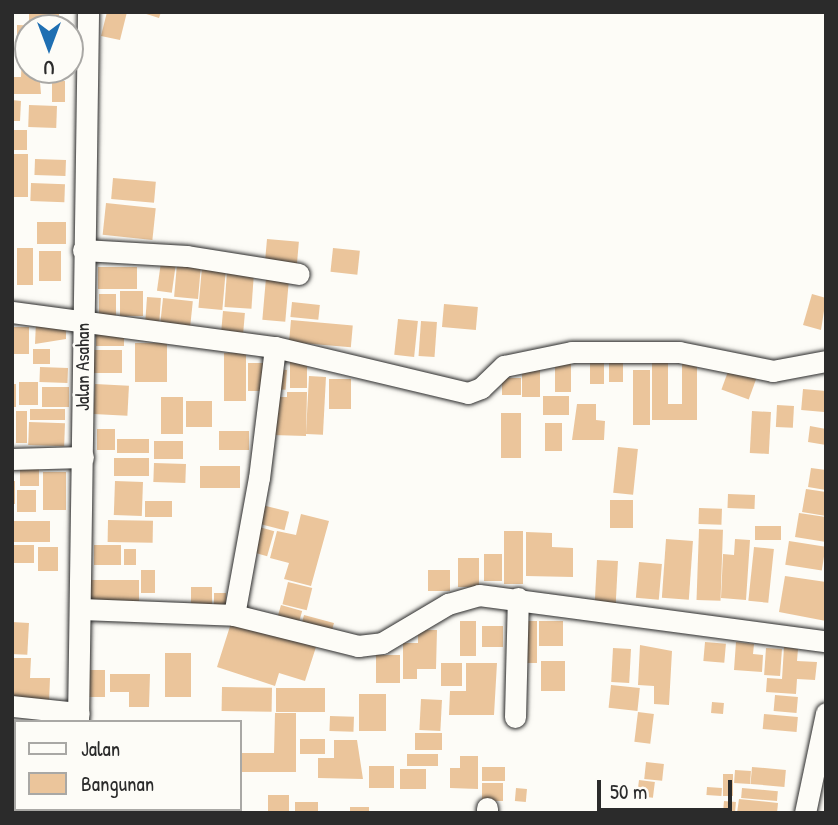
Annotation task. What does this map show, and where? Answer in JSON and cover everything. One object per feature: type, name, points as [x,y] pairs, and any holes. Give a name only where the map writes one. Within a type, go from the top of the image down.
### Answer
[{"type":"street","name":"Jalan Asahan","points":[[78,717],[88,12]]},
{"type":"street","points":[[83,250],[187,256],[299,274]]},
{"type":"street","points":[[12,312],[275,347],[474,391],[504,366],[572,352],[679,352],[773,371],[826,361]]},
{"type":"street","points":[[237,599],[275,347]]},
{"type":"street","points":[[12,459],[83,457]]},
{"type":"street","points":[[81,609],[237,599],[358,646],[382,643],[448,604],[480,595],[826,641]]},
{"type":"street","points":[[515,717],[518,598]]},
{"type":"street","points":[[12,706],[78,717]]},
{"type":"street","points":[[805,813],[826,712]]},
{"type":"building","points":[[29,12],[59,12],[59,14]]},
{"type":"building","points":[[107,12],[127,12],[120,40],[101,36]]},
{"type":"building","points":[[140,12],[161,12],[159,18]]},
{"type":"building","points":[[12,77],[14,84],[40,84],[41,94],[12,94]]},
{"type":"building","points":[[52,84],[65,84],[65,102],[52,102]]},
{"type":"building","points":[[12,100],[21,101],[20,121],[12,121]]},
{"type":"building","points":[[29,105],[57,106],[56,128],[28,127]]},
{"type":"building","points":[[12,130],[27,130],[27,150],[12,150]]},
{"type":"building","points":[[12,154],[28,154],[28,197],[12,197]]},
{"type":"building","points":[[35,159],[66,160],[65,176],[34,175]]},
{"type":"building","points":[[113,178],[156,182],[154,203],[111,199]]},
{"type":"building","points":[[31,183],[65,184],[64,202],[30,201]]},
{"type":"building","points":[[106,203],[156,208],[152,240],[103,235]]},
{"type":"building","points":[[37,222],[66,222],[66,244],[37,244]]},
{"type":"building","points":[[267,239],[299,242],[297,268],[265,265]]},
{"type":"building","points":[[17,248],[33,248],[33,285],[17,285]]},
{"type":"building","points":[[333,248],[360,251],[357,275],[330,272]]},
{"type":"building","points":[[39,251],[61,251],[61,281],[39,281]]},
{"type":"building","points":[[161,262],[176,264],[172,293],[157,291]]},
{"type":"building","points":[[177,264],[201,266],[198,299],[174,297]]},
{"type":"building","points":[[98,267],[137,267],[137,289],[98,289]]},
{"type":"building","points":[[202,267],[226,269],[222,310],[198,308]]},
{"type":"building","points":[[227,271],[254,273],[251,309],[224,307]]},
{"type":"building","points":[[266,278],[289,280],[285,322],[262,320]]},
{"type":"building","points":[[120,291],[143,291],[143,316],[120,316]]},
{"type":"building","points":[[99,294],[116,294],[116,319],[99,319]]},
{"type":"building","points":[[812,294],[826,298],[821,330],[803,325]]},
{"type":"building","points":[[147,297],[161,298],[159,323],[145,322]]},
{"type":"building","points":[[163,298],[193,301],[190,328],[160,325]]},
{"type":"building","points":[[292,302],[320,305],[318,320],[290,317]]},
{"type":"building","points":[[444,304],[478,307],[476,330],[442,327]]},
{"type":"building","points":[[223,311],[245,313],[243,334],[221,332]]},
{"type":"building","points":[[398,319],[418,321],[414,357],[394,355]]},
{"type":"building","points":[[291,320],[353,325],[351,347],[289,342]]},
{"type":"building","points":[[421,321],[437,322],[435,357],[419,356]]},
{"type":"building","points":[[36,322],[66,322],[66,339],[35,344]]},
{"type":"building","points":[[12,327],[29,327],[29,354],[12,354]]},
{"type":"building","points":[[96,333],[124,333],[124,346],[96,346]]},
{"type":"building","points":[[135,343],[167,343],[167,382],[135,382]]},
{"type":"building","points":[[33,349],[50,349],[50,364],[33,364]]},
{"type":"building","points":[[91,350],[122,350],[122,373],[91,373]]},
{"type":"building","points":[[224,353],[246,353],[246,401],[224,401]]},
{"type":"building","points":[[290,357],[307,357],[307,388],[290,388]]},
{"type":"building","points":[[609,357],[623,357],[623,382],[609,382]]},
{"type":"building","points":[[652,357],[668,357],[668,404],[682,404],[682,359],[697,359],[697,420],[652,420]]},
{"type":"building","points":[[590,361],[604,361],[604,384],[590,384]]},
{"type":"building","points":[[555,362],[571,362],[571,392],[555,392]]},
{"type":"building","points":[[248,363],[266,363],[266,391],[248,391]]},
{"type":"building","points":[[730,366],[757,376],[749,399],[721,389]]},
{"type":"building","points":[[40,367],[68,368],[67,383],[39,382]]},
{"type":"building","points":[[274,369],[287,370],[286,390],[273,389]]},
{"type":"building","points":[[522,369],[540,369],[540,397],[522,397]]},
{"type":"building","points":[[633,370],[650,370],[650,425],[633,425]]},
{"type":"building","points":[[309,376],[326,377],[323,435],[306,434]]},
{"type":"building","points":[[502,378],[521,378],[521,395],[502,395]]},
{"type":"building","points":[[329,379],[351,379],[351,409],[329,409]]},
{"type":"building","points":[[19,382],[38,382],[38,405],[19,405]]},
{"type":"building","points":[[12,384],[16,384],[16,407],[12,407]]},
{"type":"building","points":[[95,384],[129,386],[127,416],[93,414]]},
{"type":"building","points":[[42,387],[69,387],[69,407],[42,407]]},
{"type":"building","points":[[803,389],[826,391],[824,412],[801,410]]},
{"type":"building","points":[[287,392],[307,392],[306,436],[272,435],[272,397],[287,397]]},
{"type":"building","points":[[543,396],[569,396],[569,415],[543,415]]},
{"type":"building","points":[[161,397],[183,397],[183,434],[161,434]]},
{"type":"building","points":[[186,401],[212,401],[212,427],[186,427]]},
{"type":"building","points":[[577,404],[596,404],[596,420],[605,421],[604,440],[572,440]]},
{"type":"building","points":[[777,405],[794,406],[793,428],[776,427]]},
{"type":"building","points":[[30,409],[65,409],[65,420],[30,420]]},
{"type":"building","points":[[16,411],[27,411],[27,443],[16,443]]},
{"type":"building","points":[[752,411],[771,412],[769,454],[750,453]]},
{"type":"building","points":[[501,413],[521,413],[521,458],[501,458]]},
{"type":"building","points":[[29,422],[65,423],[64,446],[28,445]]},
{"type":"building","points":[[545,423],[562,423],[562,451],[545,451]]},
{"type":"building","points":[[810,426],[826,429],[826,445],[808,442]]},
{"type":"building","points":[[97,429],[115,429],[115,450],[97,450]]},
{"type":"building","points":[[219,431],[249,431],[249,450],[219,450]]},
{"type":"building","points":[[117,439],[149,439],[149,453],[117,453]]},
{"type":"building","points":[[154,441],[183,441],[183,459],[154,459]]},
{"type":"building","points":[[618,447],[638,449],[633,495],[613,493]]},
{"type":"building","points":[[114,458],[149,458],[149,476],[114,476]]},
{"type":"building","points":[[154,463],[186,464],[185,483],[153,482]]},
{"type":"building","points":[[20,465],[39,465],[39,486],[20,486]]},
{"type":"building","points":[[200,466],[240,466],[240,488],[200,488]]},
{"type":"building","points":[[811,468],[826,470],[826,490],[808,487]]},
{"type":"building","points":[[43,472],[66,472],[66,510],[43,510]]},
{"type":"building","points":[[12,481],[15,481],[15,504],[12,504]]},
{"type":"building","points":[[115,481],[143,482],[142,516],[114,515]]},
{"type":"building","points":[[806,489],[826,492],[826,516],[802,512]]},
{"type":"building","points":[[17,490],[36,490],[36,512],[17,512]]},
{"type":"building","points":[[728,494],[755,495],[754,509],[728,508]]},
{"type":"building","points":[[610,500],[633,500],[633,528],[610,528]]},
{"type":"building","points":[[145,501],[172,501],[172,517],[145,517]]},
{"type":"building","points":[[258,504],[289,512],[284,530],[253,522]]},
{"type":"building","points":[[699,508],[722,509],[721,525],[698,524]]},
{"type":"building","points":[[799,513],[826,517],[826,542],[795,537]]},
{"type":"building","points":[[301,514],[329,521],[311,586],[284,579],[289,563],[270,558],[277,531],[296,535]]},
{"type":"building","points":[[108,520],[153,521],[153,543],[108,542]]},
{"type":"building","points":[[12,521],[50,521],[50,542],[12,542]]},
{"type":"building","points":[[256,526],[274,531],[267,556],[249,551]]},
{"type":"building","points":[[755,526],[781,526],[781,540],[755,540]]},
{"type":"building","points":[[699,529],[723,530],[721,601],[697,600]]},
{"type":"building","points":[[504,531],[523,531],[523,584],[504,584]]},
{"type":"building","points":[[526,532],[552,533],[552,547],[573,548],[573,577],[526,576]]},
{"type":"building","points":[[666,539],[693,541],[689,600],[662,598]]},
{"type":"building","points":[[735,539],[750,540],[746,600],[721,598],[723,554],[734,555]]},
{"type":"building","points":[[789,541],[826,547],[822,570],[785,565]]},
{"type":"building","points":[[12,545],[34,545],[34,563],[12,563]]},
{"type":"building","points":[[94,545],[121,545],[121,565],[94,565]]},
{"type":"building","points":[[38,547],[58,547],[58,571],[38,571]]},
{"type":"building","points":[[754,547],[774,549],[768,603],[748,601]]},
{"type":"building","points":[[124,549],[136,549],[136,565],[124,565]]},
{"type":"building","points":[[484,554],[502,554],[502,581],[484,581]]},
{"type":"building","points":[[458,558],[479,558],[479,587],[458,587]]},
{"type":"building","points":[[597,560],[618,561],[616,605],[595,604]]},
{"type":"building","points":[[639,562],[662,564],[659,600],[636,598]]},
{"type":"building","points":[[141,570],[155,570],[155,593],[141,593]]},
{"type":"building","points":[[428,570],[450,570],[450,591],[428,591]]},
{"type":"building","points":[[785,576],[826,582],[826,621],[779,612]]},
{"type":"building","points":[[89,580],[139,580],[139,603],[89,603]]},
{"type":"building","points":[[288,582],[312,588],[307,610],[282,604]]},
{"type":"building","points":[[191,587],[212,587],[212,605],[191,605]]},
{"type":"building","points":[[214,593],[226,593],[226,608],[214,608]]},
{"type":"building","points":[[281,605],[302,611],[297,627],[276,621]]},
{"type":"building","points":[[304,615],[334,623],[330,638],[300,630]]},
{"type":"building","points":[[232,620],[316,647],[305,681],[279,673],[275,686],[217,667]]},
{"type":"building","points":[[460,621],[476,621],[476,656],[460,656]]},
{"type":"building","points":[[523,621],[537,621],[537,663],[523,663]]},
{"type":"building","points":[[539,621],[563,621],[563,646],[539,646]]},
{"type":"building","points":[[12,622],[29,623],[27,655],[12,654]]},
{"type":"building","points":[[482,626],[503,626],[503,647],[482,647]]},
{"type":"building","points":[[418,630],[437,630],[436,669],[417,669],[417,679],[403,679],[403,643],[418,643]]},
{"type":"building","points":[[705,642],[726,644],[724,663],[703,661]]},
{"type":"building","points":[[736,642],[754,644],[753,654],[763,655],[762,672],[734,670]]},
{"type":"building","points":[[640,645],[672,651],[669,705],[654,704],[654,686],[638,685]]},
{"type":"building","points":[[784,647],[798,649],[797,661],[817,662],[815,680],[797,679],[796,694],[766,692],[767,678],[782,679]]},
{"type":"building","points":[[613,648],[631,649],[629,683],[611,682]]},
{"type":"building","points":[[766,648],[782,649],[780,676],[764,675]]},
{"type":"building","points":[[165,653],[191,653],[191,697],[165,697]]},
{"type":"building","points":[[376,655],[400,655],[400,683],[376,683]]},
{"type":"building","points":[[12,658],[31,658],[30,678],[50,678],[49,703],[12,702]]},
{"type":"building","points":[[541,661],[565,661],[565,691],[541,691]]},
{"type":"building","points":[[441,663],[462,663],[462,686],[441,686]]},
{"type":"building","points":[[466,663],[497,663],[494,715],[449,715],[450,691],[466,691]]},
{"type":"building","points":[[85,670],[105,670],[105,697],[85,697]]},
{"type":"building","points":[[110,674],[150,674],[149,707],[129,707],[129,692],[110,692]]},
{"type":"building","points":[[611,685],[640,688],[637,711],[609,708]]},
{"type":"building","points":[[222,687],[272,688],[272,712],[222,711]]},
{"type":"building","points":[[276,688],[325,688],[325,712],[276,712]]},
{"type":"building","points":[[359,694],[386,694],[386,731],[359,731]]},
{"type":"building","points":[[775,695],[798,697],[797,713],[774,711]]},
{"type":"building","points":[[421,699],[442,700],[440,731],[419,730]]},
{"type":"building","points":[[712,702],[724,703],[723,714],[711,713]]},
{"type":"building","points":[[638,712],[654,714],[650,744],[634,742]]},
{"type":"building","points":[[275,713],[296,713],[296,772],[242,772],[242,753],[274,753]]},
{"type":"building","points":[[764,714],[798,717],[797,732],[763,729]]},
{"type":"building","points":[[330,716],[354,717],[353,732],[329,731]]},
{"type":"building","points":[[415,733],[442,733],[442,750],[415,750]]},
{"type":"building","points":[[300,739],[325,739],[325,754],[300,754]]},
{"type":"building","points":[[334,740],[357,740],[363,779],[318,778],[318,758],[334,758]]},
{"type":"building","points":[[407,754],[438,754],[438,766],[407,766]]},
{"type":"building","points":[[460,756],[478,756],[478,789],[450,788],[450,768],[460,768]]},
{"type":"building","points":[[646,762],[664,764],[662,781],[644,779]]},
{"type":"building","points":[[369,766],[394,766],[394,788],[369,788]]},
{"type":"building","points":[[482,767],[505,767],[505,781],[482,781]]},
{"type":"building","points":[[752,767],[786,770],[784,787],[751,784]]},
{"type":"building","points":[[400,769],[426,769],[426,789],[400,789]]},
{"type":"building","points":[[735,770],[751,771],[750,784],[734,783]]},
{"type":"building","points":[[723,774],[733,774],[733,796],[723,796]]},
{"type":"building","points":[[639,780],[655,782],[653,798],[637,796]]},
{"type":"building","points":[[482,783],[503,783],[503,801],[482,801]]},
{"type":"building","points":[[707,787],[722,788],[721,796],[706,795]]},
{"type":"building","points":[[516,788],[527,789],[526,802],[515,801]]},
{"type":"building","points":[[742,788],[778,791],[777,801],[741,798]]},
{"type":"building","points":[[268,795],[289,795],[289,813],[268,813]]},
{"type":"building","points":[[739,799],[778,803],[777,813],[737,813]]},
{"type":"building","points":[[724,801],[736,802],[735,813],[723,813]]},
{"type":"building","points":[[295,802],[318,802],[318,813],[295,813]]},
{"type":"building","points":[[350,807],[369,807],[369,813],[350,813]]},
{"type":"building","points":[[41,811],[58,811],[58,813]]},
{"type":"building","points":[[82,811],[115,811],[115,813]]},
{"type":"building","points":[[120,811],[142,811],[142,813]]},
{"type":"building","points":[[145,811],[168,811],[168,813]]},
{"type":"building","points":[[182,811],[202,811],[202,813]]}]
